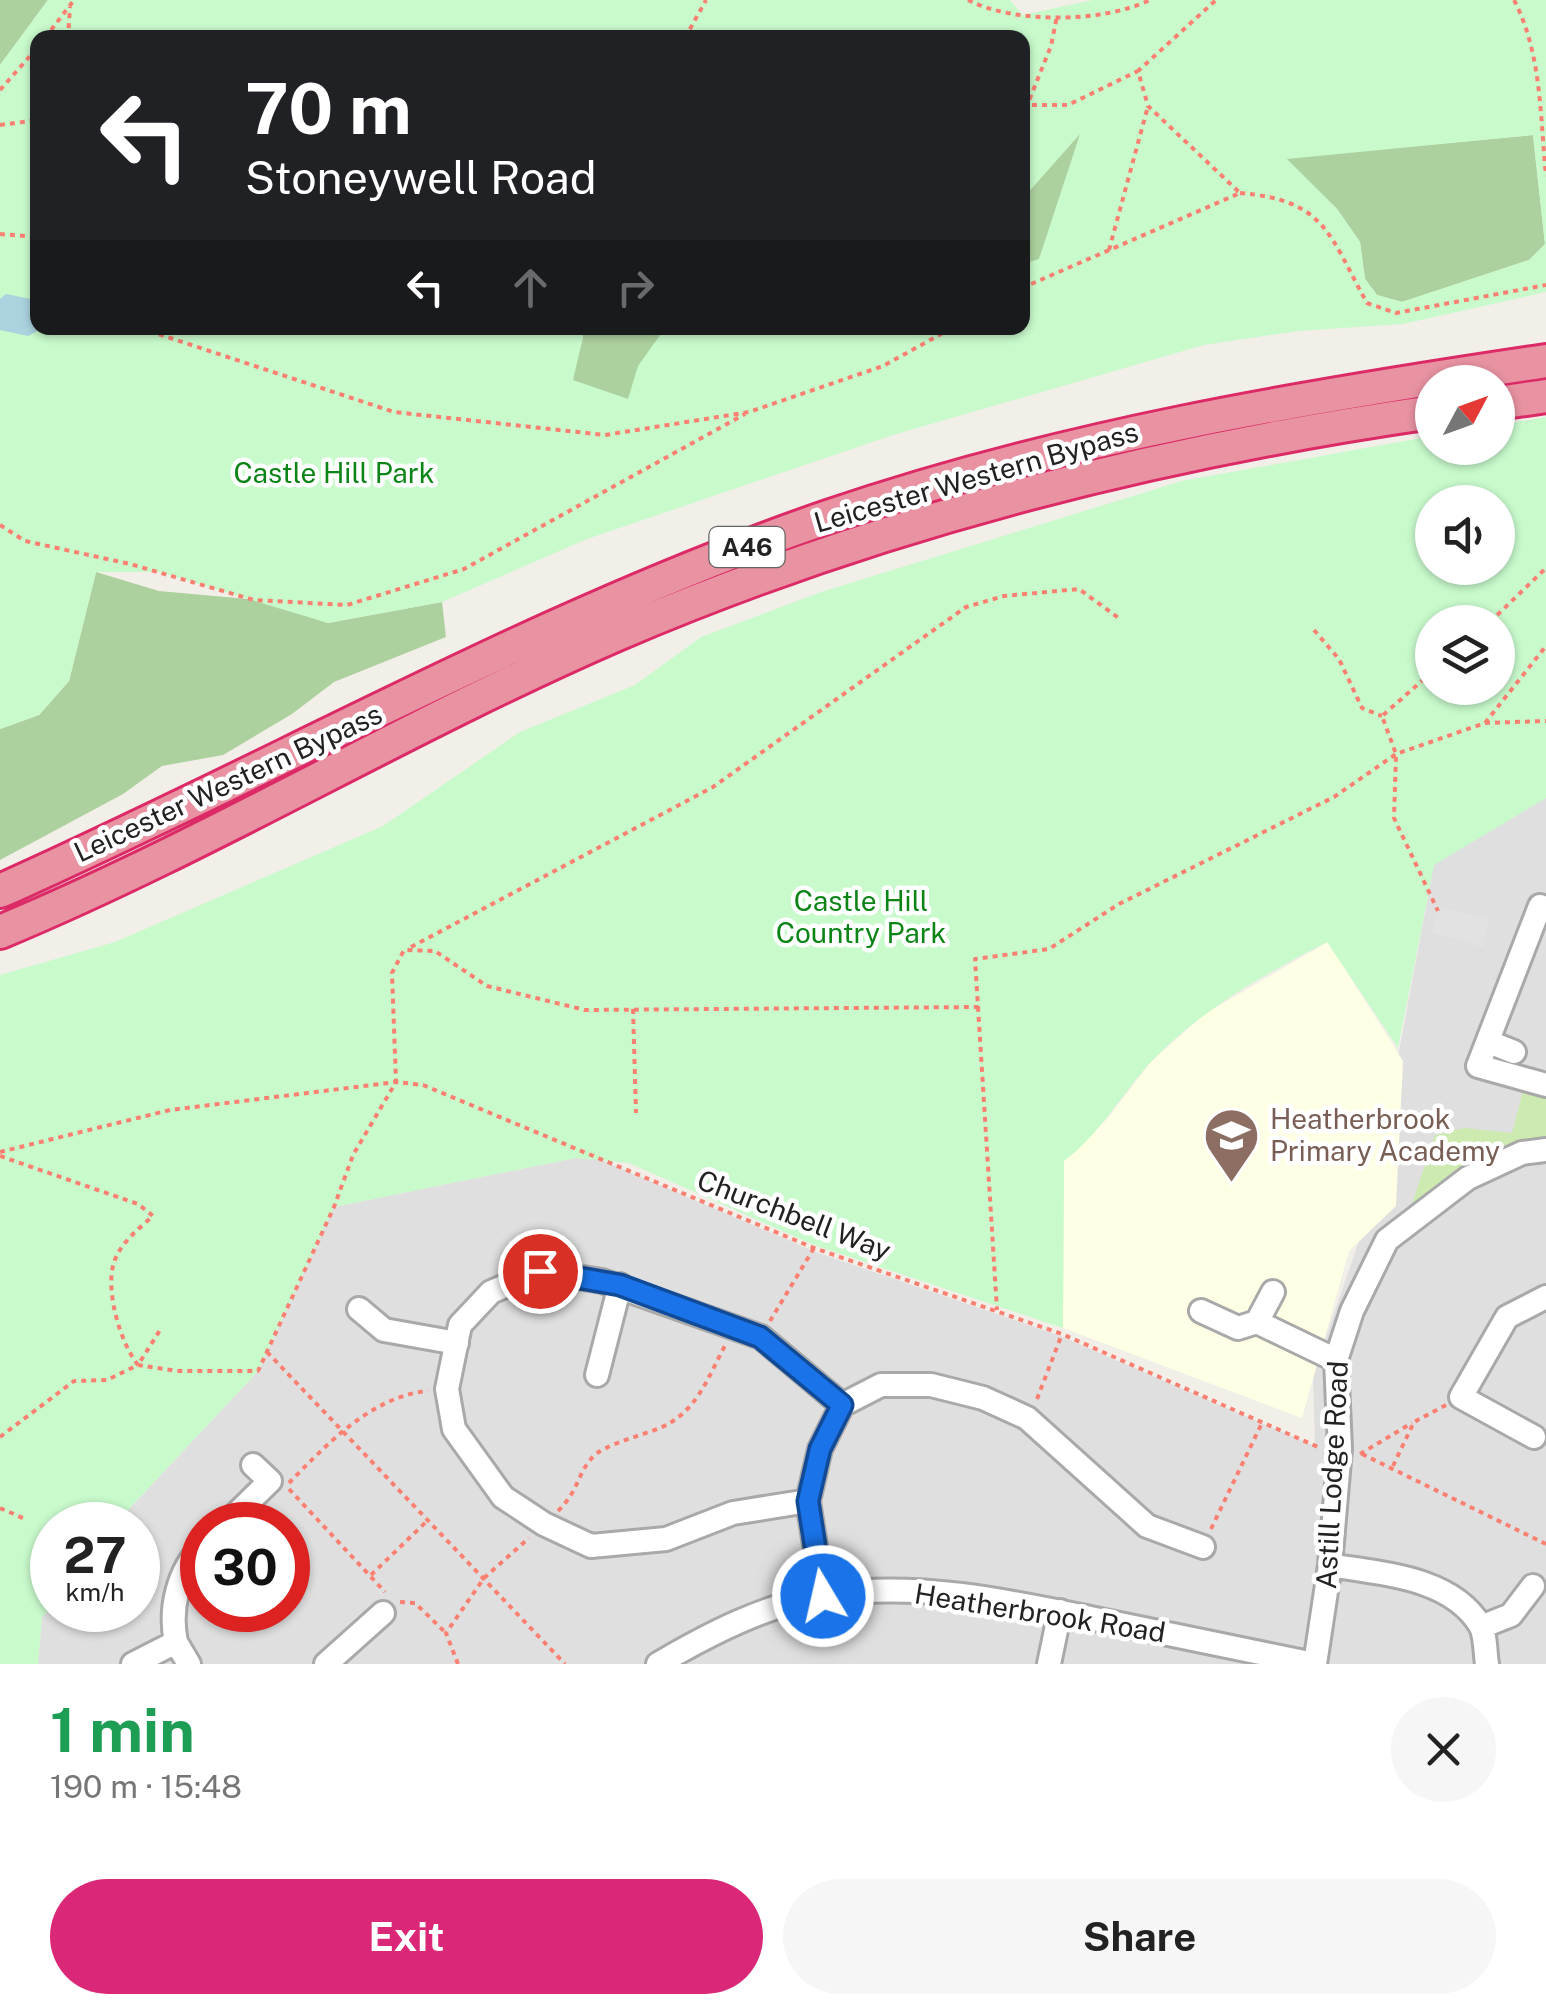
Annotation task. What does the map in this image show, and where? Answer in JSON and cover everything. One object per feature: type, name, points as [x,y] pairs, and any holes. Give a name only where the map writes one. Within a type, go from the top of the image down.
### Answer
[{"type":"highway","name":"Leicester Western Bypass","points":[[0,891],[586,612],[830,516],[1185,419],[1546,361]]},
{"type":"highway","points":[[1515,401],[1546,396]]},
{"type":"highway","name":"Leicester Western Bypass","points":[[0,932],[315,784],[598,643],[779,571],[884,536],[1114,472],[1214,449],[1415,415]]},
{"type":"street","points":[[1544,900],[1478,1066],[1546,1085]]},
{"type":"street","points":[[1490,1042],[1514,1052]]},
{"type":"street","name":"Astill Lodge Road","points":[[1314,1664],[1350,1451],[1336,1360],[1352,1310],[1387,1240],[1468,1178],[1522,1153],[1546,1150]]},
{"type":"street","points":[[808,1501],[733,1513],[666,1538],[591,1546],[544,1524],[503,1497],[454,1429],[447,1389],[460,1325],[491,1292],[540,1271],[620,1285],[760,1337],[842,1405]]},
{"type":"street","points":[[596,1375],[620,1285]]},
{"type":"street","points":[[1257,1322],[1273,1292]]},
{"type":"street","points":[[1534,1438],[1461,1397],[1507,1317],[1546,1297]]},
{"type":"street","points":[[359,1309],[384,1330],[456,1343]]},
{"type":"street","points":[[1202,1312],[1238,1328],[1257,1322],[1336,1360]]},
{"type":"street","points":[[823,1596],[808,1501],[820,1449],[842,1405],[881,1385],[931,1385],[983,1398],[1027,1418],[1147,1526],[1203,1547]]},
{"type":"street","points":[[249,1502],[270,1481],[254,1465]]},
{"type":"street","points":[[1330,1565],[1420,1581],[1454,1598],[1481,1627],[1487,1664]]},
{"type":"street","points":[[180,1585],[175,1597],[176,1642],[189,1664]]},
{"type":"street","points":[[1481,1627],[1511,1615],[1533,1586]]},
{"type":"street","name":"Heatherbrook Road","points":[[658,1664],[722,1628],[823,1596],[939,1590],[1314,1664]]},
{"type":"street","points":[[1049,1664],[1060,1612]]},
{"type":"street","points":[[326,1664],[383,1613]]},
{"type":"street","points":[[133,1664],[176,1642]]},
{"type":"path","points":[[52,30],[74,0]]},
{"type":"path","points":[[689,30],[706,0]]},
{"type":"path","points":[[968,0],[989,11],[1103,17],[1150,0]]},
{"type":"path","points":[[1030,105],[1068,105],[1138,70],[1216,0]]},
{"type":"path","points":[[1514,0],[1528,28],[1534,56],[1546,176]]},
{"type":"path","points":[[69,30],[70,8]]},
{"type":"path","points":[[1030,94],[1051,46],[1057,16]]},
{"type":"path","points":[[0,90],[30,56]]},
{"type":"path","points":[[1109,250],[1148,106],[1138,70]]},
{"type":"path","points":[[1148,106],[1240,192],[1299,204],[1323,224],[1367,302],[1396,312],[1546,285]]},
{"type":"path","points":[[0,124],[30,121]]},
{"type":"path","points":[[1030,285],[1240,192]]},
{"type":"path","points":[[0,234],[30,236]]},
{"type":"path","points":[[161,335],[394,412],[605,435],[749,412],[884,366],[939,335]]},
{"type":"path","points":[[0,525],[25,540],[130,564],[254,600],[346,605],[464,569],[749,412]]},
{"type":"path","points":[[1508,605],[1546,568]]},
{"type":"path","points":[[0,1154],[138,1204],[152,1216],[128,1239],[112,1267],[122,1344],[138,1365],[177,1371],[258,1371],[334,1207],[353,1156],[396,1082],[392,973],[398,954],[713,786],[966,607],[1004,596],[1079,589],[1120,619]]},
{"type":"path","points":[[1314,630],[1339,660],[1362,708],[1382,716],[1396,754],[1394,818],[1438,911]]},
{"type":"path","points":[[1485,722],[1546,646]]},
{"type":"path","points":[[1382,716],[1415,687]]},
{"type":"path","points":[[997,1310],[974,959],[1050,949],[1120,904],[1334,797],[1396,754],[1485,722],[1546,722]]},
{"type":"path","points":[[411,947],[435,951],[487,986],[585,1010],[978,1007]]},
{"type":"path","points":[[633,1010],[636,1113]]},
{"type":"path","name":"Churchbell Way","points":[[0,1154],[170,1110],[396,1082],[448,1093],[814,1248],[1062,1334],[1261,1425],[1316,1446],[1350,1451],[1392,1466],[1546,1544]]},
{"type":"path","points":[[760,1337],[814,1248]]},
{"type":"path","points":[[0,1437],[74,1381],[107,1380],[138,1365],[162,1327]]},
{"type":"path","points":[[446,1633],[484,1578],[575,1494],[591,1458],[624,1438],[667,1425],[698,1399],[736,1327]]},
{"type":"path","points":[[1027,1418],[1044,1387],[1062,1334]]},
{"type":"path","points":[[267,1352],[565,1664]]},
{"type":"path","points":[[447,1389],[409,1392],[342,1430],[285,1486],[394,1602],[415,1603],[446,1633],[458,1664]]},
{"type":"path","points":[[1350,1451],[1461,1397]]},
{"type":"path","points":[[1392,1466],[1414,1422]]},
{"type":"path","points":[[1203,1547],[1261,1425]]},
{"type":"path","points":[[0,1508],[24,1519]]},
{"type":"path","points":[[370,1576],[429,1519]]},
{"type":"shaded area","points":[[1546,798],[1546,1664],[38,1664],[41,1632],[160,1632],[160,1502],[136,1502],[258,1371],[334,1207],[575,1158],[571,1147],[816,1252],[1058,1335],[1315,1446],[1313,1375],[1369,1212],[1434,864]]},
{"type":"shaded area","points":[[1439,906],[1489,920],[1483,947],[1433,933]]},
{"type":"shaded area","name":"Heatherbrook Primary Academy","points":[[1328,942],[1403,1061],[1396,1206],[1349,1251],[1302,1418],[1063,1328],[1064,1161],[1108,1118],[1150,1063],[1203,1015]]},
{"type":"green space","points":[[0,0],[48,0],[0,65]]},
{"type":"green space","name":"Castle Hill Park","points":[[48,0],[1010,0],[1023,15],[1093,0],[1546,0],[1546,292],[1403,324],[1298,331],[1204,345],[893,435],[587,539],[442,602],[328,623],[159,572],[96,572],[69,681],[39,715],[0,729],[0,65]],"holes":[[[1533,135],[1545,244],[1529,260],[1402,302],[1377,295],[1365,279],[1360,242],[1337,209],[1287,159]]]},
{"type":"green space","points":[[1082,131],[1094,258],[1030,279],[1030,190]]},
{"type":"green space","points":[[1533,135],[1545,244],[1529,260],[1402,302],[1377,295],[1365,279],[1360,242],[1337,209],[1285,158]]},
{"type":"green space","points":[[429,335],[573,374],[582,335],[720,335],[701,383],[617,401]]},
{"type":"green space","name":"Castle Hill Country Park","points":[[1546,417],[1546,798],[1434,865],[1398,1048],[1327,942],[1256,981],[1190,1026],[1150,1063],[1099,1127],[1064,1161],[1063,1328],[814,1245],[629,1163],[576,1158],[334,1207],[258,1371],[136,1502],[30,1502],[30,1632],[41,1632],[38,1664],[0,1664],[0,975],[115,942],[383,826],[520,732],[635,685],[701,637],[821,592],[1182,481],[1415,439],[1415,465],[1515,465],[1515,422]]},
{"type":"green space","points":[[96,572],[159,591],[269,601],[328,623],[442,602],[446,637],[334,682],[292,714],[223,755],[162,766],[123,794],[0,860],[0,729],[39,715],[69,681]]},
{"type":"green space","points":[[1526,1080],[1546,1085],[1546,1150],[1522,1153],[1404,1228],[1435,1135],[1464,1128],[1512,1133]]},
{"type":"water","points":[[6,294],[30,299],[30,335],[0,330],[0,299]]},
{"type":"place","name":"Heatherbrook Primary Academy","points":[[1231,1184]]},
{"type":"route","points":[[540,1271],[620,1285],[760,1337],[806,1371],[842,1405],[820,1449],[808,1501],[823,1596]]}]
